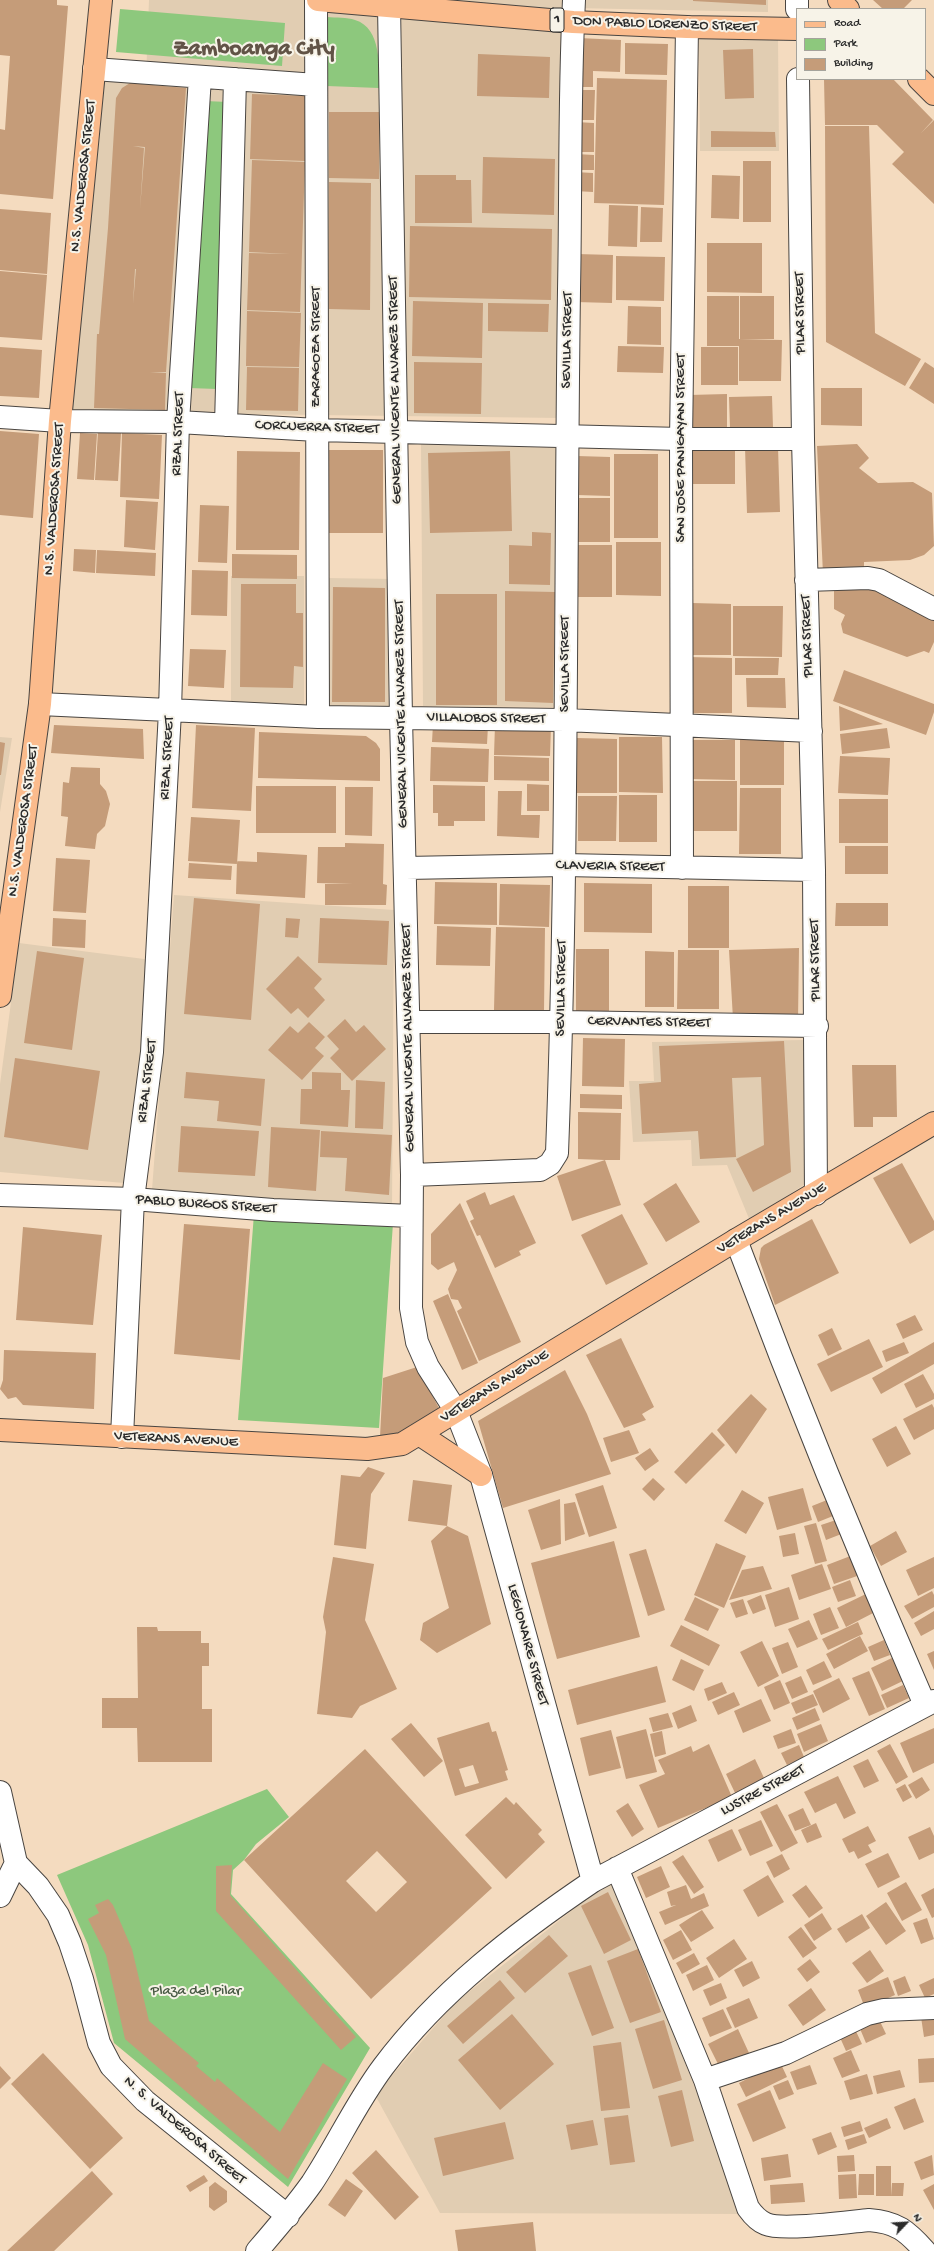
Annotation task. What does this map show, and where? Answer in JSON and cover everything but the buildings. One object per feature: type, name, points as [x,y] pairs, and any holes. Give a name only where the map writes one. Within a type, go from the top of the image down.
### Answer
[{"type":"main road","name":"N.S. VALDEROSA STREET","points":[[0,996],[40,704],[60,421],[101,0]]},
{"type":"main road","name":"DON PABLO LORENZO STREET","points":[[317,0],[573,22],[687,27],[796,29]]},
{"type":"main road","points":[[839,0],[847,8]]},
{"type":"main road","name":"VETERANS AVENUE","points":[[0,1430],[367,1449],[402,1444],[736,1240],[934,1123]]},
{"type":"main road","points":[[419,1434],[481,1475]]},
{"type":"street","name":"ZARAGOZA STREET","points":[[317,0],[318,717]]},
{"type":"street","name":"SEVILLA STREET","points":[[412,1175],[540,1170],[550,1164],[557,1153],[562,1022],[567,436],[574,0]]},
{"type":"street","name":"GENERAL VICENTE ALVAREZ STREET","points":[[389,6],[398,431],[401,718],[406,868],[412,1175],[411,1308],[417,1342],[428,1367],[456,1411]]},
{"type":"street","name":"SAN JOSE PANIGAYAN STREET","points":[[682,868],[681,439],[687,27]]},
{"type":"street","points":[[94,69],[316,86]]},
{"type":"street","name":"RIZAL STREET","points":[[122,1437],[133,1199],[152,1052],[170,711],[178,422],[200,77]]},
{"type":"street","points":[[226,425],[236,80]]},
{"type":"street","name":"PILAR STREET","points":[[798,80],[803,439],[814,870],[816,1194]]},
{"type":"street","name":"CORCUERRA STREET","points":[[0,417],[60,421],[178,422],[317,430],[681,439],[803,439]]},
{"type":"street","points":[[806,580],[868,578],[879,580],[934,609]]},
{"type":"street","name":"VILLALOBOS STREET","points":[[40,704],[318,717],[565,720],[811,730]]},
{"type":"street","name":"CLAVERIA STREET","points":[[406,868],[564,865],[814,870]]},
{"type":"street","name":"CERVANTES STREET","points":[[409,1022],[562,1022],[816,1026]]},
{"type":"street","name":"PABLO BURGOS STREET","points":[[0,1195],[133,1199],[273,1210],[412,1216]]},
{"type":"street","points":[[736,1240],[799,1409],[870,1581],[930,1703]]},
{"type":"street","name":"LEGIONAIRE STREET","points":[[456,1411],[481,1475],[593,1881]]},
{"type":"street","name":"LUSTRE STREET","points":[[256,2251],[288,2216],[312,2182],[370,2085],[409,2034],[480,1966],[546,1913],[593,1881],[930,1703]]},
{"type":"street","points":[[0,1792],[16,1863],[0,1896]]},
{"type":"street","name":"N. S. VALDEROSA STREET","points":[[16,1863],[38,1886],[58,1915],[82,1979],[99,2044],[111,2066],[145,2101],[288,2216]]},
{"type":"street","points":[[617,1868],[705,2080],[748,2208],[755,2218],[767,2225],[782,2227],[869,2220],[882,2221],[896,2225],[909,2234],[925,2251]]},
{"type":"street","points":[[705,2080],[786,2053],[868,2014],[884,2010],[934,2008]]},
{"type":"shaded area","points":[[149,0],[768,0],[768,12],[573,8],[561,418],[72,412],[104,77],[146,78]]},
{"type":"shaded area","points":[[699,38],[778,38],[779,151],[700,151]]},
{"type":"shaded area","points":[[421,444],[557,448],[556,707],[423,706]]},
{"type":"shaded area","points":[[231,576],[304,576],[304,704],[231,703]]},
{"type":"shaded area","points":[[326,578],[394,579],[393,706],[325,705]]},
{"type":"shaded area","points":[[0,737],[12,738],[0,812]]},
{"type":"shaded area","points":[[174,895],[394,910],[392,1207],[152,1190]]},
{"type":"shaded area","points":[[19,943],[152,960],[124,1183],[0,1172],[0,1084]]},
{"type":"shaded area","points":[[806,1040],[808,1182],[750,1221],[727,1165],[692,1166],[691,1140],[633,1142],[629,1081],[654,1081],[652,1042]]},
{"type":"shaded area","points":[[613,1878],[744,2214],[440,2213],[375,2095],[455,2003]]},
{"type":"green space","points":[[120,9],[285,23],[282,66],[116,52]]},
{"type":"green space","points":[[327,17],[352,19],[364,24],[370,31],[379,60],[379,88],[327,86]]},
{"type":"green space","points":[[205,101],[228,102],[217,389],[189,388]]},
{"type":"green space","points":[[254,1214],[393,1223],[379,1428],[238,1420]]},
{"type":"green space","name":"Plaza del Pilar","points":[[267,1789],[289,1817],[256,1844],[244,1860],[233,1870],[231,1894],[370,2048],[288,2187],[114,2043],[88,1945],[57,1875]]},
{"type":"district","name":"Zamboanga City","points":[[254,50]]}]
